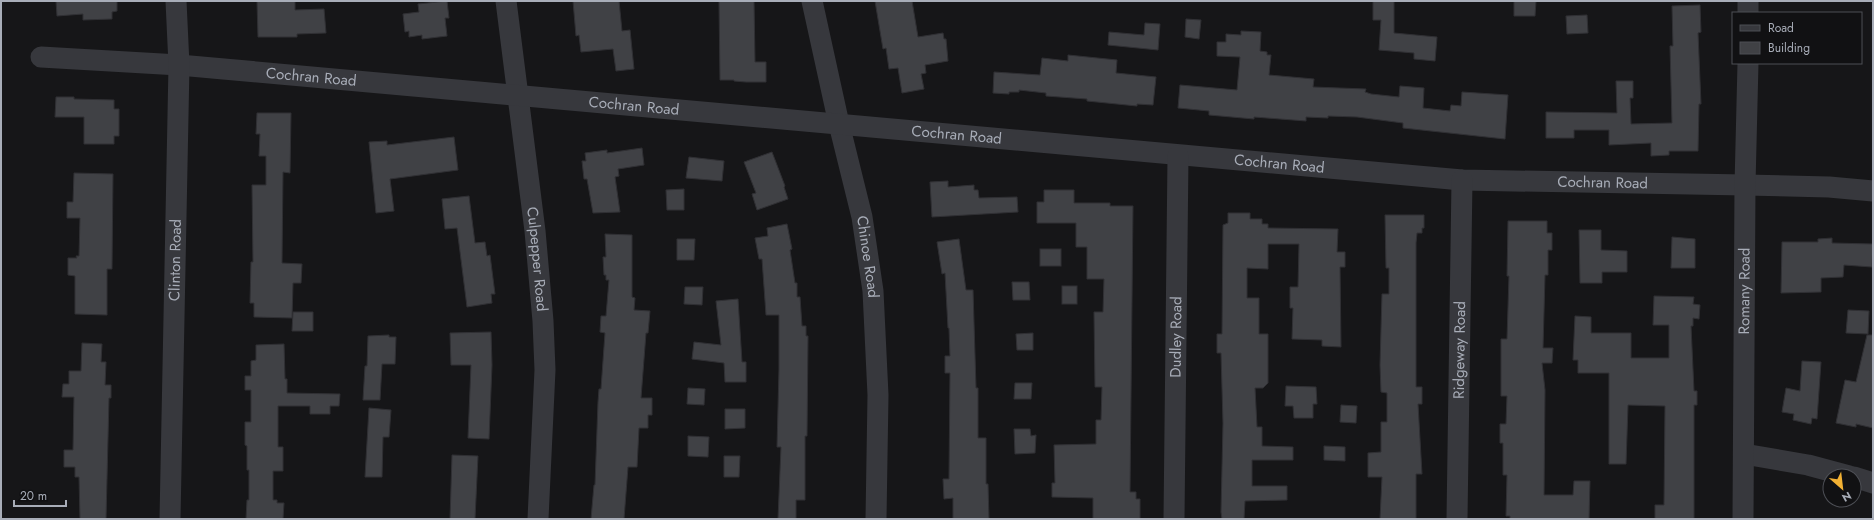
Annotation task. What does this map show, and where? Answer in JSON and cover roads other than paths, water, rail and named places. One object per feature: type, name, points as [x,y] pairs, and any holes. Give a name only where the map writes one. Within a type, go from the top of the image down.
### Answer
[{"type":"street","name":"Clinton Road","points":[[170,519],[179,65],[176,1]]},
{"type":"street","name":"Culpepper Road","points":[[506,1],[535,231],[543,321],[545,370],[538,519]]},
{"type":"street","name":"Chinoe Road","points":[[812,1],[839,124],[862,217],[872,291],[878,395],[876,519]]},
{"type":"street","points":[[1748,1],[1748,12]]},
{"type":"street","name":"Cochran Road","points":[[41,56],[179,65],[1178,156],[1462,180],[1829,187],[1873,191]]},
{"type":"street","name":"Romany Road","points":[[1743,519],[1745,185],[1748,64]]},
{"type":"street","name":"Dudley Road","points":[[1174,519],[1178,156]]},
{"type":"street","name":"Ridgeway Road","points":[[1457,519],[1462,180]]},
{"type":"street","points":[[1744,454],[1822,469]]},
{"type":"street","points":[[1862,480],[1873,483]]}]
